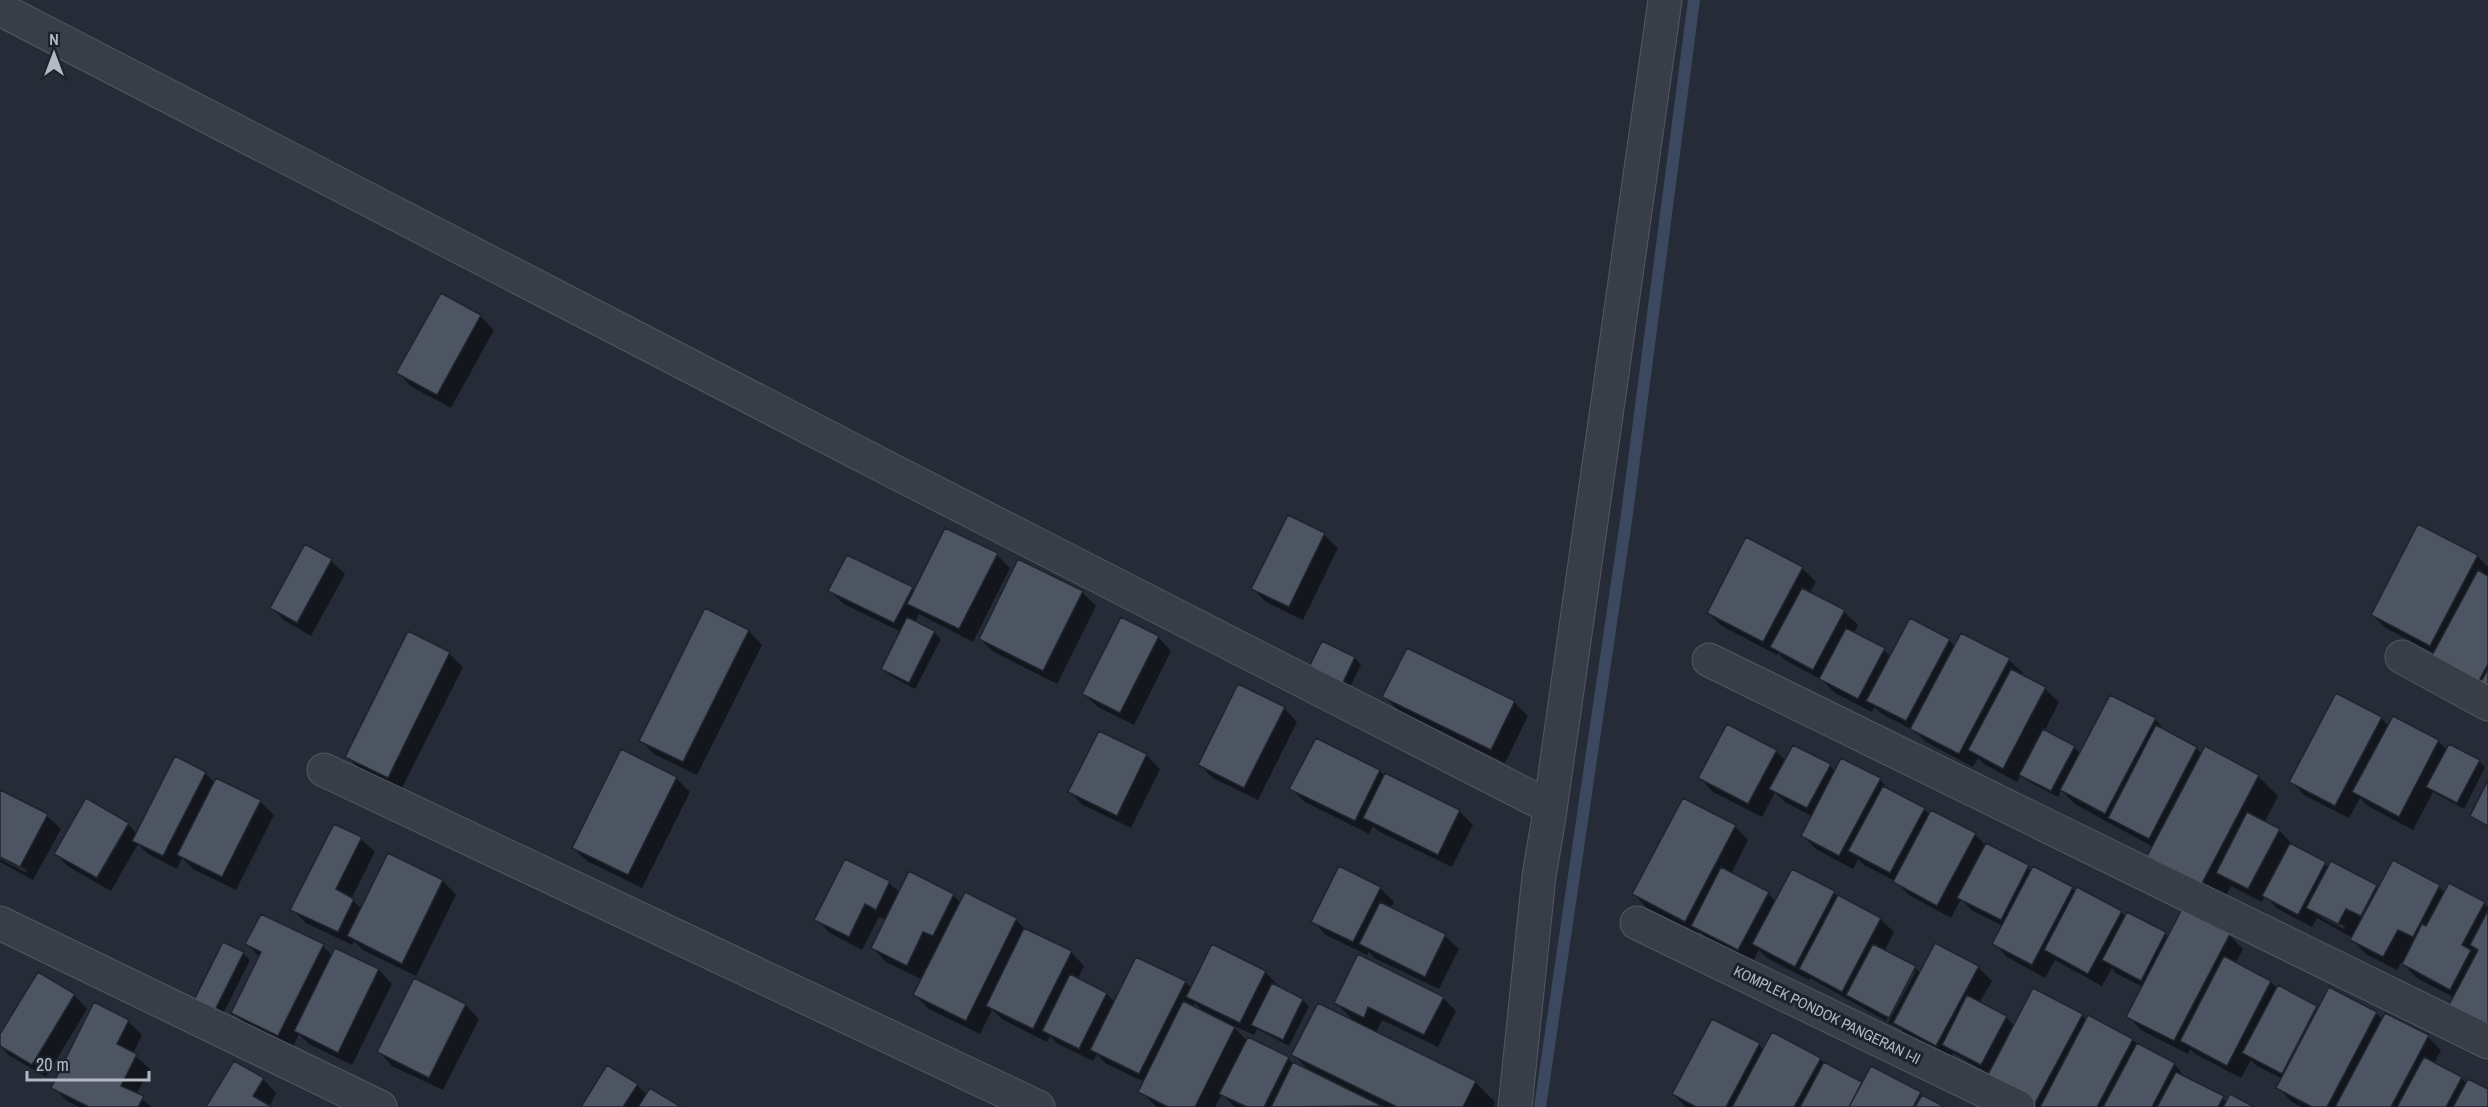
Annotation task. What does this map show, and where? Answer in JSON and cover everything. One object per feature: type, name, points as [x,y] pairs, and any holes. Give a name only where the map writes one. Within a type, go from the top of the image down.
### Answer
[{"type":"street","points":[[1515,1107],[1539,876],[1665,0]]},
{"type":"street","points":[[0,9],[1540,802],[1547,807],[1549,817]]},
{"type":"street","points":[[2402,657],[2488,704]]},
{"type":"street","points":[[1709,660],[2488,1042]]},
{"type":"street","points":[[324,770],[1038,1107]]},
{"type":"street","points":[[0,923],[381,1107]]},
{"type":"street","name":"KOMPLEK PONDOK PANGERAN I-II","points":[[1637,923],[2018,1107]]},
{"type":"building","points":[[441,293],[481,315],[437,395],[396,373]]},
{"type":"building","points":[[1288,515],[1325,533],[1289,607],[1251,589]]},
{"type":"building","points":[[2418,524],[2478,555],[2430,646],[2371,615]]},
{"type":"building","points":[[945,528],[998,553],[959,629],[907,604]]},
{"type":"building","points":[[1746,537],[1803,567],[1763,642],[1707,613]]},
{"type":"building","points":[[305,544],[332,559],[297,623],[270,608]]},
{"type":"building","points":[[847,555],[913,587],[894,623],[828,591]]},
{"type":"building","points":[[1018,559],[1083,591],[1043,671],[979,639]]},
{"type":"building","points":[[2478,570],[2488,576],[2488,664],[2476,686],[2429,661]]},
{"type":"building","points":[[1802,588],[1845,610],[1813,670],[1770,647]]},
{"type":"building","points":[[705,608],[749,630],[683,762],[639,741]]},
{"type":"building","points":[[907,617],[935,631],[909,683],[881,669]]},
{"type":"building","points":[[1121,617],[1159,636],[1120,713],[1082,694]]},
{"type":"building","points":[[1910,618],[1950,639],[1906,721],[1866,701]]},
{"type":"building","points":[[1846,628],[1885,648],[1858,699],[1819,679]]},
{"type":"building","points":[[408,631],[450,652],[388,778],[345,757]]},
{"type":"building","points":[[1961,633],[2010,658],[1959,754],[1910,729]]},
{"type":"building","points":[[1322,641],[1355,657],[1339,691],[1305,675]]},
{"type":"building","points":[[1407,648],[1515,701],[1491,750],[1382,697]]},
{"type":"building","points":[[2011,669],[2046,687],[2003,769],[1968,750]]},
{"type":"building","points":[[2488,669],[2488,698],[2476,691]]},
{"type":"building","points":[[1238,684],[1285,707],[1244,788],[1198,765]]},
{"type":"building","points":[[2336,693],[2382,717],[2335,806],[2289,782]]},
{"type":"building","points":[[2110,695],[2156,718],[2105,814],[2060,790]]},
{"type":"building","points":[[2393,716],[2439,740],[2399,817],[2352,792]]},
{"type":"building","points":[[1727,724],[1777,750],[1748,804],[1698,778]]},
{"type":"building","points":[[2156,725],[2197,747],[2149,839],[2108,818]]},
{"type":"building","points":[[2043,729],[2075,746],[2051,791],[2019,775]]},
{"type":"building","points":[[1099,731],[1147,754],[1117,816],[1068,792]]},
{"type":"building","points":[[1316,738],[1380,770],[1355,821],[1289,789]]},
{"type":"building","points":[[2449,744],[2480,760],[2457,803],[2426,787]]},
{"type":"building","points":[[1793,745],[1831,764],[1807,808],[1769,789]]},
{"type":"building","points":[[2205,746],[2259,775],[2199,889],[2145,860]]},
{"type":"building","points":[[621,749],[677,777],[628,875],[572,848]]},
{"type":"building","points":[[175,756],[206,772],[163,856],[132,841]]},
{"type":"building","points":[[1841,758],[1881,778],[1839,856],[1801,836]]},
{"type":"building","points":[[1385,773],[1460,810],[1438,855],[1363,818]]},
{"type":"building","points":[[216,778],[261,800],[222,877],[177,855]]},
{"type":"building","points":[[2488,780],[2488,826],[2470,816]]},
{"type":"building","points":[[1883,786],[1925,808],[1890,873],[1848,851]]},
{"type":"building","points":[[0,790],[48,814],[20,867],[0,857]]},
{"type":"building","points":[[86,798],[129,823],[97,878],[54,854]]},
{"type":"building","points":[[1683,798],[1736,825],[1685,922],[1632,894]]},
{"type":"building","points":[[1931,810],[1976,833],[1937,906],[1893,882]]},
{"type":"building","points":[[2247,812],[2280,829],[2248,889],[2216,873]]},
{"type":"building","points":[[334,824],[362,837],[336,889],[354,899],[338,932],[290,910]]},
{"type":"building","points":[[1986,843],[2029,865],[2001,920],[1957,898]]},
{"type":"building","points":[[2290,843],[2326,862],[2298,915],[2262,896]]},
{"type":"building","points":[[388,853],[443,880],[402,964],[347,936]]},
{"type":"building","points":[[845,859],[890,881],[876,910],[865,904],[849,937],[814,920]]},
{"type":"building","points":[[2393,860],[2440,885],[2413,937],[2398,930],[2383,957],[2350,940]]},
{"type":"building","points":[[2331,861],[2377,885],[2361,916],[2346,909],[2338,924],[2306,908]]},
{"type":"building","points":[[1339,866],[1381,887],[1353,942],[1311,922]]},
{"type":"building","points":[[2033,866],[2073,887],[2032,965],[1992,944]]},
{"type":"building","points":[[1721,867],[1769,892],[1738,950],[1691,926]]},
{"type":"building","points":[[1792,869],[1835,891],[1795,967],[1752,944]]},
{"type":"building","points":[[909,871],[954,894],[933,936],[923,932],[907,966],[871,948]]},
{"type":"building","points":[[2449,883],[2485,902],[2462,945],[2471,950],[2450,990],[2402,964],[2422,924],[2426,926]]},
{"type":"building","points":[[2077,887],[2122,911],[2088,974],[2044,950]]},
{"type":"building","points":[[965,892],[1017,918],[966,1021],[913,995]]},
{"type":"building","points":[[1838,895],[1881,918],[1842,992],[1799,969]]},
{"type":"building","points":[[1380,902],[1446,934],[1425,977],[1359,944]]},
{"type":"building","points":[[2182,909],[2230,934],[2174,1041],[2126,1017]]},
{"type":"building","points":[[2488,910],[2488,1026],[2449,1005],[2478,950],[2470,945]]},
{"type":"building","points":[[2127,912],[2166,932],[2141,981],[2102,960]]},
{"type":"building","points":[[261,914],[324,944],[278,1036],[231,1013],[261,952],[245,944]]},
{"type":"building","points":[[1024,928],[1072,951],[1033,1029],[986,1006]]},
{"type":"building","points":[[223,942],[244,952],[214,1012],[193,1002]]},
{"type":"building","points":[[1935,943],[1979,966],[1936,1046],[1893,1023]]},
{"type":"building","points":[[1212,944],[1266,971],[1240,1023],[1186,997]]},
{"type":"building","points":[[1873,944],[1916,966],[1889,1018],[1846,995]]},
{"type":"building","points":[[335,948],[379,969],[338,1053],[294,1031]]},
{"type":"building","points":[[1358,954],[1444,997],[1424,1035],[1368,1007],[1364,1018],[1334,1003]]},
{"type":"building","points":[[2224,956],[2271,981],[2227,1066],[2180,1041]]},
{"type":"building","points":[[1136,957],[1186,981],[1139,1074],[1090,1050]]},
{"type":"building","points":[[38,972],[75,994],[32,1065],[0,1046],[0,1034]]},
{"type":"building","points":[[1070,974],[1107,993],[1079,1049],[1042,1031]]},
{"type":"building","points":[[414,978],[466,1004],[429,1078],[377,1052]]},
{"type":"building","points":[[1272,983],[1303,999],[1283,1040],[1251,1025]]},
{"type":"building","points":[[2278,985],[2317,1006],[2282,1074],[2242,1053]]},
{"type":"building","points":[[2329,987],[2377,1012],[2327,1107],[2312,1107],[2276,1088]]},
{"type":"building","points":[[2033,988],[2083,1014],[2033,1107],[1984,1082]]},
{"type":"building","points":[[1967,995],[2007,1016],[1981,1065],[1942,1045]]},
{"type":"building","points":[[1183,1001],[1235,1027],[1195,1107],[1168,1107],[1138,1092]]},
{"type":"building","points":[[94,1002],[129,1020],[117,1044],[137,1054],[121,1086],[144,1096],[138,1107],[89,1107],[51,1088]]},
{"type":"building","points":[[1318,1003],[1476,1081],[1463,1107],[1397,1107],[1291,1055]]},
{"type":"building","points":[[2385,1013],[2429,1035],[2391,1107],[2335,1107]]},
{"type":"building","points":[[2088,1015],[2133,1039],[2097,1107],[2040,1107]]},
{"type":"building","points":[[1712,1019],[1760,1043],[1726,1107],[1696,1107],[1672,1094]]},
{"type":"building","points":[[1772,1032],[1821,1058],[1794,1107],[1732,1107]]},
{"type":"building","points":[[1248,1037],[1289,1057],[1264,1107],[1247,1107],[1219,1094]]},
{"type":"building","points":[[2137,1043],[2175,1063],[2152,1107],[2103,1107]]},
{"type":"building","points":[[2424,1057],[2462,1077],[2446,1107],[2397,1107]]},
{"type":"building","points":[[234,1061],[264,1078],[253,1096],[272,1107],[206,1107]]},
{"type":"building","points":[[1293,1062],[1382,1106],[1271,1107]]},
{"type":"building","points":[[1824,1062],[1862,1082],[1849,1107],[1800,1107]]},
{"type":"building","points":[[607,1065],[638,1084],[623,1107],[581,1107]]},
{"type":"building","points":[[1871,1066],[1921,1092],[1913,1107],[1849,1107]]},
{"type":"building","points":[[2176,1072],[2224,1096],[2218,1107],[2157,1107]]},
{"type":"building","points":[[2468,1079],[2488,1089],[2488,1107],[2453,1107]]},
{"type":"building","points":[[650,1088],[681,1107],[638,1107]]},
{"type":"building","points":[[2230,1094],[2254,1107],[2223,1107]]},
{"type":"building","points":[[1922,1095],[1945,1107],[1915,1107]]},
{"type":"waterway","points":[[1540,1107],[1626,521],[1694,0]]}]
